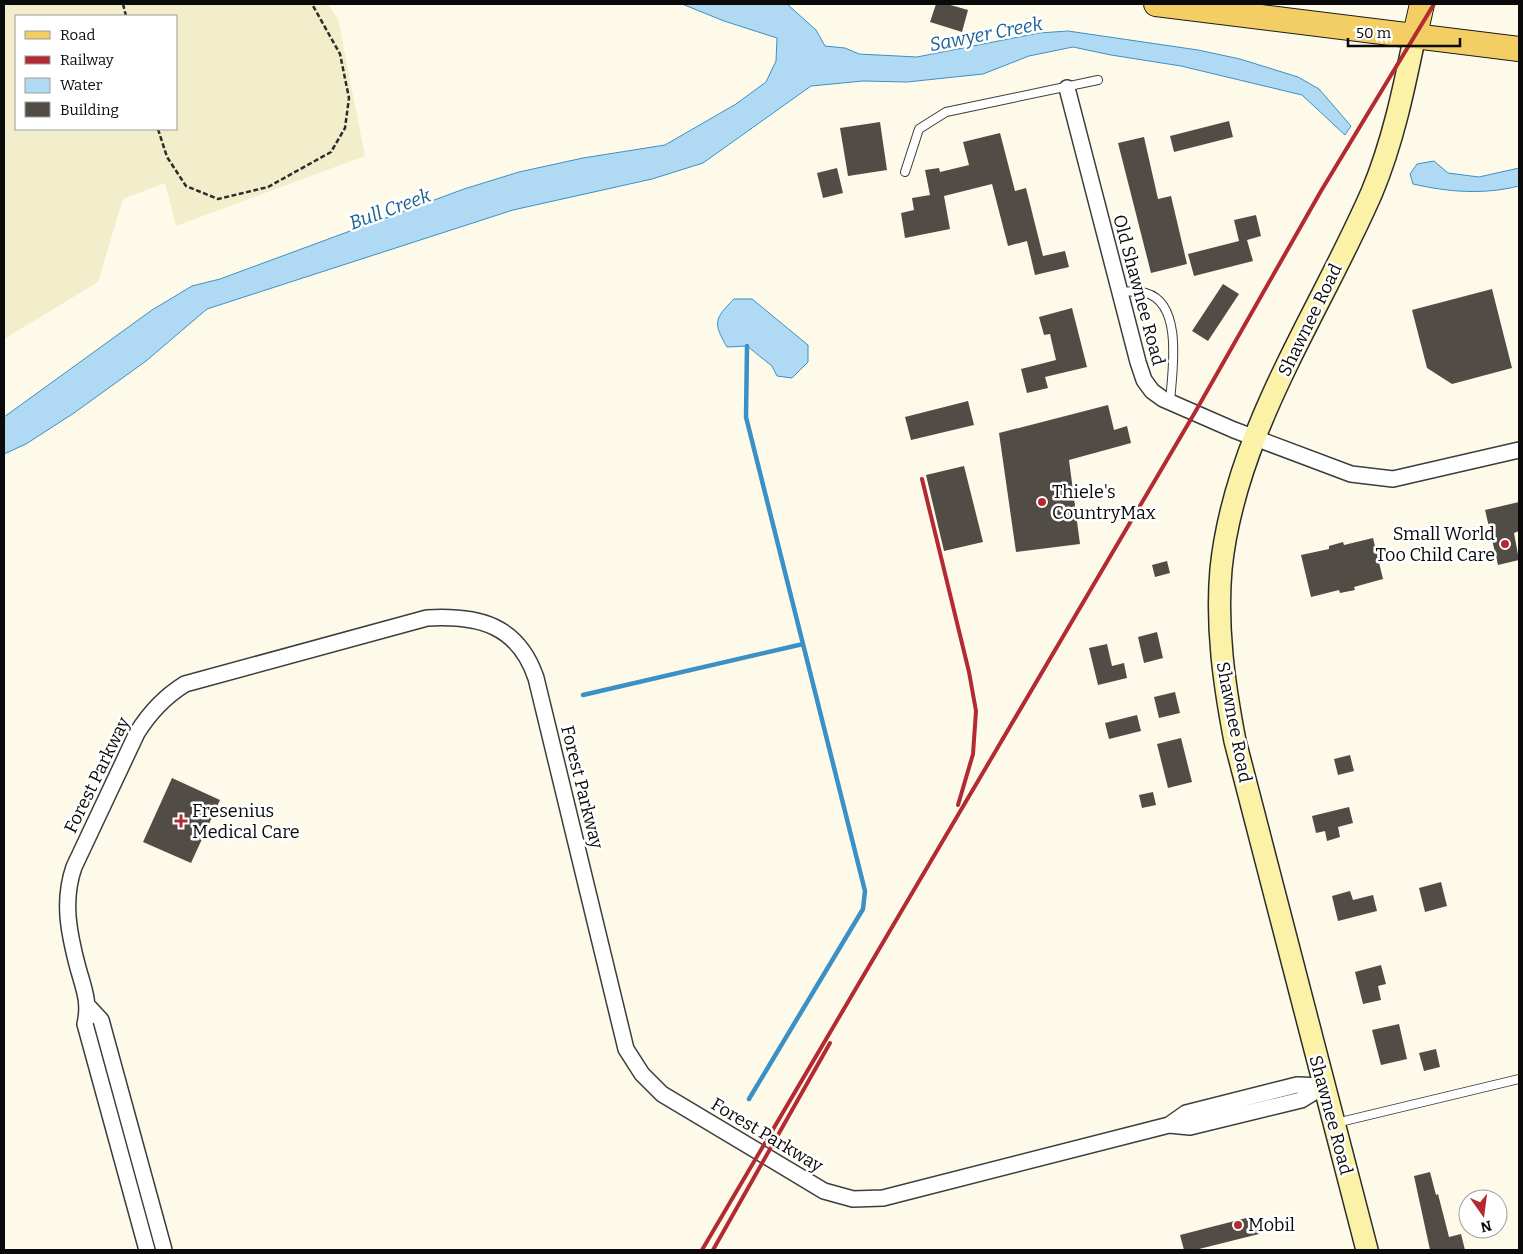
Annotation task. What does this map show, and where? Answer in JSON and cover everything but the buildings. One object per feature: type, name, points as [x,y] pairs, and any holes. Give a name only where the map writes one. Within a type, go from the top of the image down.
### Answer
[{"type":"main road","points":[[1159,4],[1519,49]]},
{"type":"main road","points":[[1415,35],[1422,4]]},
{"type":"main road","name":"Shawnee Road","points":[[1367,1250],[1234,741],[1220,648],[1221,568],[1240,482],[1255,438],[1372,191],[1398,112],[1415,35]]},
{"type":"street","name":"Old Shawnee Road","points":[[1067,88],[1119,291],[1144,380],[1152,391],[1170,402],[1255,438],[1351,474],[1393,479],[1519,450]]},
{"type":"street","name":"Forest Parkway","points":[[164,1250],[101,1020],[89,1007],[68,928],[68,884],[74,866],[137,733],[157,705],[186,684],[427,618],[458,617],[474,620],[501,630],[512,638],[529,660],[536,678],[626,1049],[642,1074],[662,1094],[824,1191],[852,1200],[883,1198],[1168,1125],[1190,1127],[1301,1100],[1324,1086]]},
{"type":"street","name":"Forest Parkway","points":[[89,1007],[85,1024],[147,1250]]},
{"type":"lane","points":[[905,172],[919,129],[946,112],[1098,80]]},
{"type":"lane","points":[[1119,291],[1146,293],[1161,301],[1169,317],[1174,345],[1170,402]]},
{"type":"lane","points":[[1334,1124],[1519,1078]]},
{"type":"lane","points":[[142,1232],[158,1228]]},
{"type":"path","points":[[158,130],[167,157],[186,186],[218,200],[268,188],[330,152],[345,128],[349,98],[340,54],[312,4]]},
{"type":"shaded area","points":[[4,4],[328,4],[338,19],[365,156],[176,226],[165,183],[123,199],[98,282],[4,339]]},
{"type":"water","points":[[682,4],[787,4],[816,30],[825,46],[845,48],[859,54],[917,57],[1039,33],[1068,31],[1198,50],[1240,59],[1298,77],[1319,89],[1351,126],[1345,135],[1302,95],[1181,66],[1073,47],[1029,56],[983,74],[907,82],[863,81],[811,86],[703,163],[652,179],[513,210],[207,309],[146,361],[74,413],[26,444],[4,454],[4,417],[152,310],[192,286],[220,279],[464,189],[519,172],[583,158],[665,145],[736,104],[766,82],[776,61],[777,38],[724,21]]},
{"type":"water","points":[[1434,161],[1448,173],[1479,177],[1519,168],[1519,186],[1492,191],[1466,191],[1439,189],[1413,184],[1410,174],[1417,164]]},
{"type":"water","points":[[734,299],[752,299],[808,345],[808,362],[792,378],[777,376],[772,366],[747,346],[727,347],[719,332],[718,322],[722,312]]},
{"type":"waterway","points":[[747,346],[746,417],[865,891],[863,909],[749,1099]]},
{"type":"waterway","points":[[583,695],[803,644]]},
{"type":"railway","points":[[702,1250],[1194,414],[1321,191],[1434,4]]},
{"type":"railway","points":[[922,479],[969,672],[976,711],[973,754],[958,805]]},
{"type":"railway","points":[[713,1250],[830,1043]]},
{"type":"place","name":"Thiele's CountryMax","points":[[1042,502]]},
{"type":"place","name":"Small World Too Child Care","points":[[1505,544]]},
{"type":"place","name":"Fresenius Medical Care","points":[[181,821]]},
{"type":"place","name":"Mobil","points":[[1238,1225]]},
{"type":"water label","name":"Sawyer Creek","points":[[986,34]]},
{"type":"water label","name":"Bull Creek","points":[[390,209]]}]
